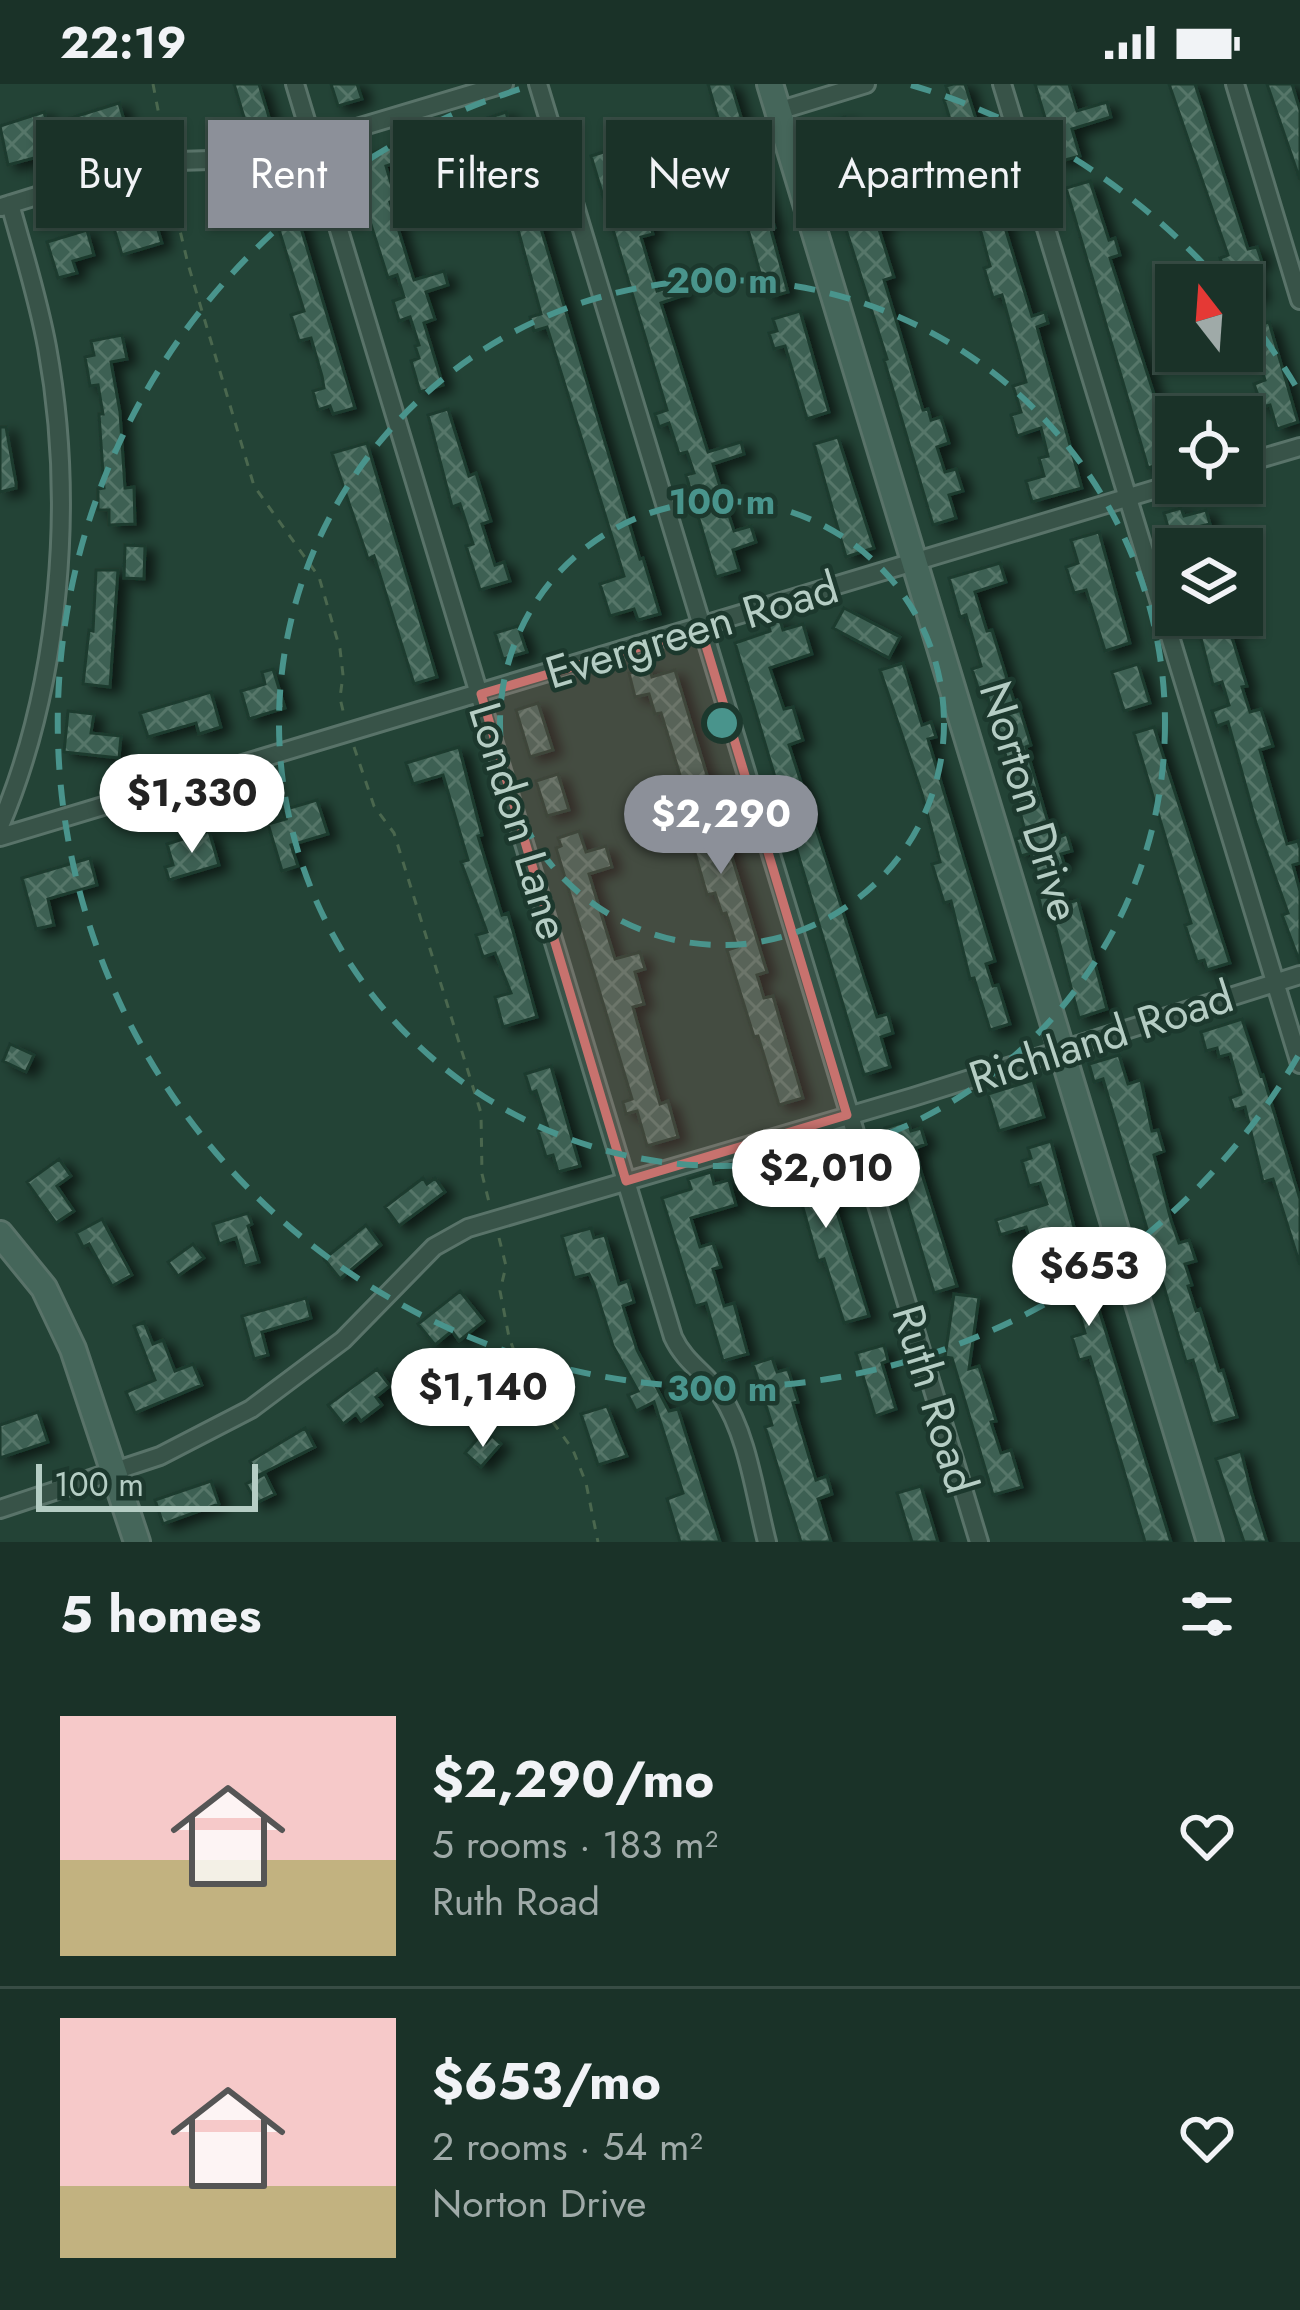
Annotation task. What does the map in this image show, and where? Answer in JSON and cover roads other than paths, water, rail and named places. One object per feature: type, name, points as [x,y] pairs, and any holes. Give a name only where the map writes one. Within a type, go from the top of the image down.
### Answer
[{"type":"street","name":"London Lane","points":[[295,84],[306,120]]},
{"type":"street","points":[[369,124],[504,84]]},
{"type":"street","name":"Ruth Road","points":[[538,84],[979,1542]]},
{"type":"street","name":"Norton Drive","points":[[770,84],[1210,1542]]},
{"type":"street","points":[[778,110],[866,84]]},
{"type":"street","points":[[1002,84],[1300,1064]]},
{"type":"street","points":[[1235,84],[1300,300]]},
{"type":"street","points":[[0,826],[23,763],[50,658],[59,477],[47,348],[5,206],[106,172],[208,160]]},
{"type":"street","name":"London Lane","points":[[339,228],[673,1337],[681,1355],[713,1384],[728,1408],[767,1542]]},
{"type":"street","points":[[1263,458],[1300,447]]},
{"type":"street","name":"Evergreen Road","points":[[0,837],[1155,489]]},
{"type":"street","name":"Richland Road","points":[[0,1509],[194,1441],[286,1387],[344,1340],[434,1247],[468,1228],[1300,974]]},
{"type":"street","points":[[0,1234],[44,1288],[73,1348],[136,1542]]}]
